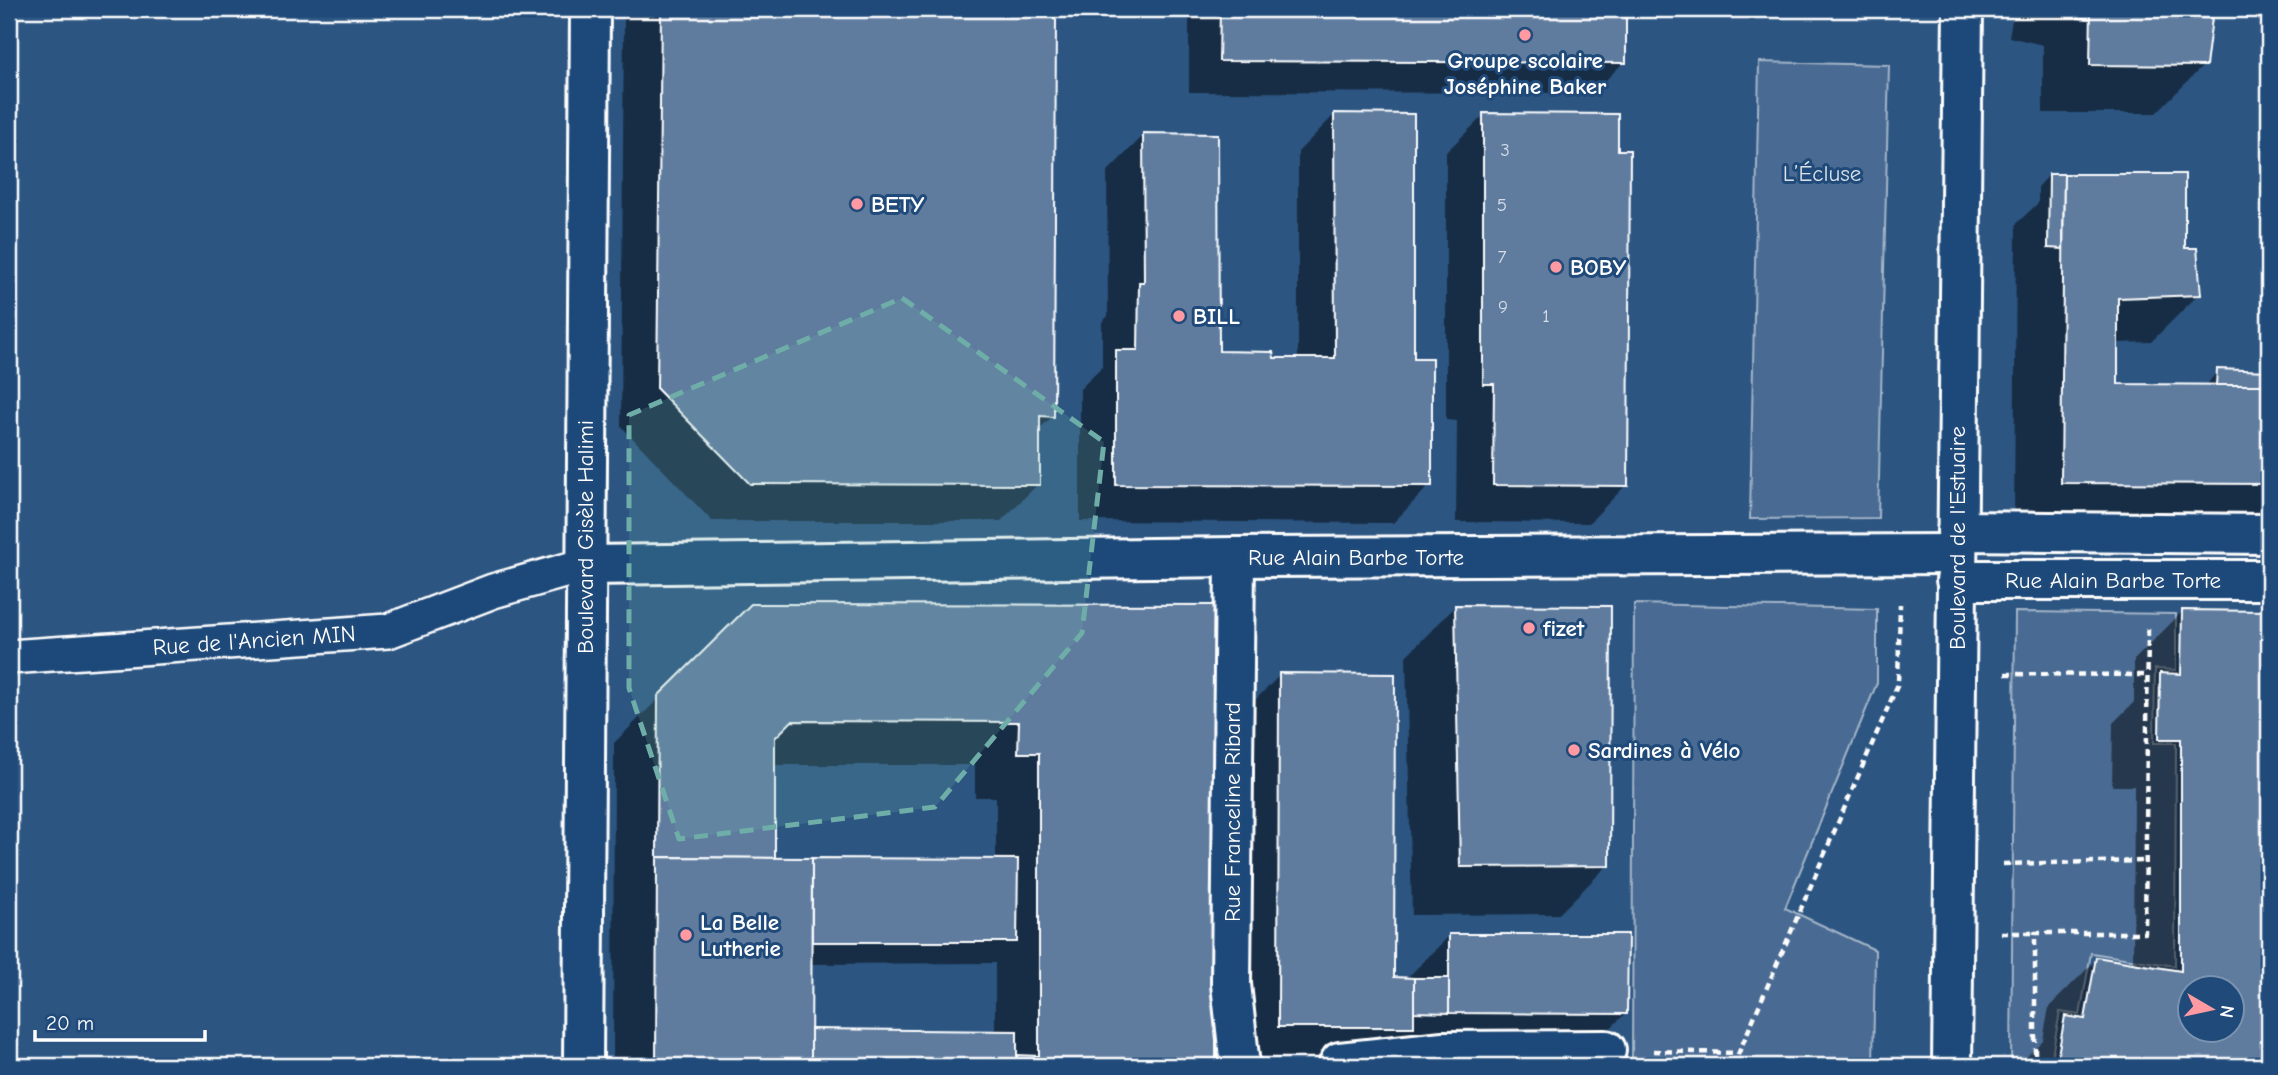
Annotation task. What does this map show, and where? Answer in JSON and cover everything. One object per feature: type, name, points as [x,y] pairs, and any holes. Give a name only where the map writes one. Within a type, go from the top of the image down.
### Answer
[{"type":"street","name":"Boulevard Gisèle Halimi","points":[[583,1066],[590,9]]},
{"type":"street","name":"Boulevard de l'Estuaire","points":[[1952,1066],[1963,9]]},
{"type":"street","name":"Rue Alain Barbe Torte","points":[[585,565],[1235,557],[1957,555],[2269,534]]},
{"type":"street","name":"Rue Alain Barbe Torte","points":[[1957,555],[2148,580],[2269,580]]},
{"type":"street","name":"Rue Franceline Ribard","points":[[1235,557],[1231,984],[1240,1066]]},
{"type":"street","points":[[1338,1066],[1340,1062],[1443,1051],[1606,1050]]},
{"type":"lane","name":"Rue de l'Ancien MIN","points":[[9,657],[388,631],[493,591],[585,565]]},
{"type":"path","points":[[1733,1066],[1898,684],[1901,555]]},
{"type":"path","points":[[2035,1066],[2035,933],[2145,933],[2148,580]]},
{"type":"path","points":[[1956,673],[2147,675]]},
{"type":"path","points":[[1952,866],[2146,860]]},
{"type":"path","points":[[1606,1050],[1738,1053]]},
{"type":"highlighted area","points":[[902,298],[1104,442],[1082,633],[935,807],[679,839],[629,688],[629,415]]},
{"type":"green space","name":"L’Écluse","points":[[1759,62],[1889,65],[1878,518],[1750,519]]},
{"type":"green space","points":[[1634,604],[1877,609],[1877,683],[1785,908],[1875,950],[1873,1066],[1632,1066]]},
{"type":"green space","points":[[2015,612],[2176,614],[2176,670],[2155,669],[2154,743],[2176,743],[2175,966],[2091,953],[2080,1015],[2060,1012],[2050,1066],[2011,1066]]},
{"type":"building","name":"BETY","points":[[661,9],[1044,9],[1056,20],[1054,417],[1040,416],[1040,485],[750,484],[657,389]]},
{"type":"building","name":"Groupe scolaire Joséphine Baker","points":[[1220,9],[1626,9],[1626,63],[1219,61]]},
{"type":"building","points":[[2078,9],[2091,9],[2091,19],[2078,18]]},
{"type":"building","points":[[2091,9],[2201,9],[2199,18],[2212,18],[2206,66],[2090,65]]},
{"type":"building","name":"BILL","points":[[1334,113],[1414,114],[1414,358],[1432,358],[1432,486],[1116,485],[1116,350],[1138,350],[1139,282],[1144,282],[1143,133],[1218,134],[1219,351],[1273,352],[1274,358],[1335,358]]},
{"type":"building","name":"BOBY","points":[[1483,113],[1618,114],[1618,150],[1630,150],[1628,486],[1493,485],[1494,384],[1483,384]]},
{"type":"building","points":[[2049,174],[2064,174],[2063,249],[2048,248]]},
{"type":"building","points":[[2064,174],[2185,174],[2185,248],[2197,248],[2201,295],[2118,298],[2118,384],[2269,385],[2269,484],[2061,483]]},
{"type":"building","points":[[2217,369],[2269,371],[2269,385],[2216,385]]},
{"type":"building","points":[[751,604],[1217,605],[1216,1066],[1017,1066],[1017,1055],[1039,1056],[1039,753],[1018,753],[1019,722],[792,721],[775,738],[775,858],[657,857],[658,696]]},
{"type":"building","points":[[1455,605],[1611,606],[1610,866],[1460,867]]},
{"type":"building","points":[[2182,610],[2269,611],[2269,1066],[2056,1066],[2065,1016],[2085,1019],[2096,957],[2181,971],[2181,739],[2159,739],[2160,673],[2181,674]]},
{"type":"building","points":[[1279,673],[1395,674],[1394,977],[1414,978],[1414,1027],[1278,1027]]},
{"type":"building","points":[[657,857],[812,858],[811,1066],[656,1066]]},
{"type":"building","points":[[812,858],[1018,859],[1017,942],[812,942]]},
{"type":"building","points":[[1449,934],[1628,934],[1627,1014],[1449,1013]]},
{"type":"building","points":[[1414,978],[1449,978],[1449,1013],[1414,1012]]},
{"type":"building","points":[[811,1029],[1017,1031],[1017,1066],[811,1066]]},
{"type":"place","name":"Groupe scolaire Joséphine Baker","points":[[1525,35]]},
{"type":"place","name":"BETY","points":[[857,204]]},
{"type":"place","name":"BOBY","points":[[1556,267]]},
{"type":"place","name":"BILL","points":[[1179,316]]},
{"type":"place","name":"fizet","points":[[1529,628]]},
{"type":"place","name":"Sardines à Vélo","points":[[1574,750]]},
{"type":"place","name":"La Belle Lutherie","points":[[686,935]]}]
